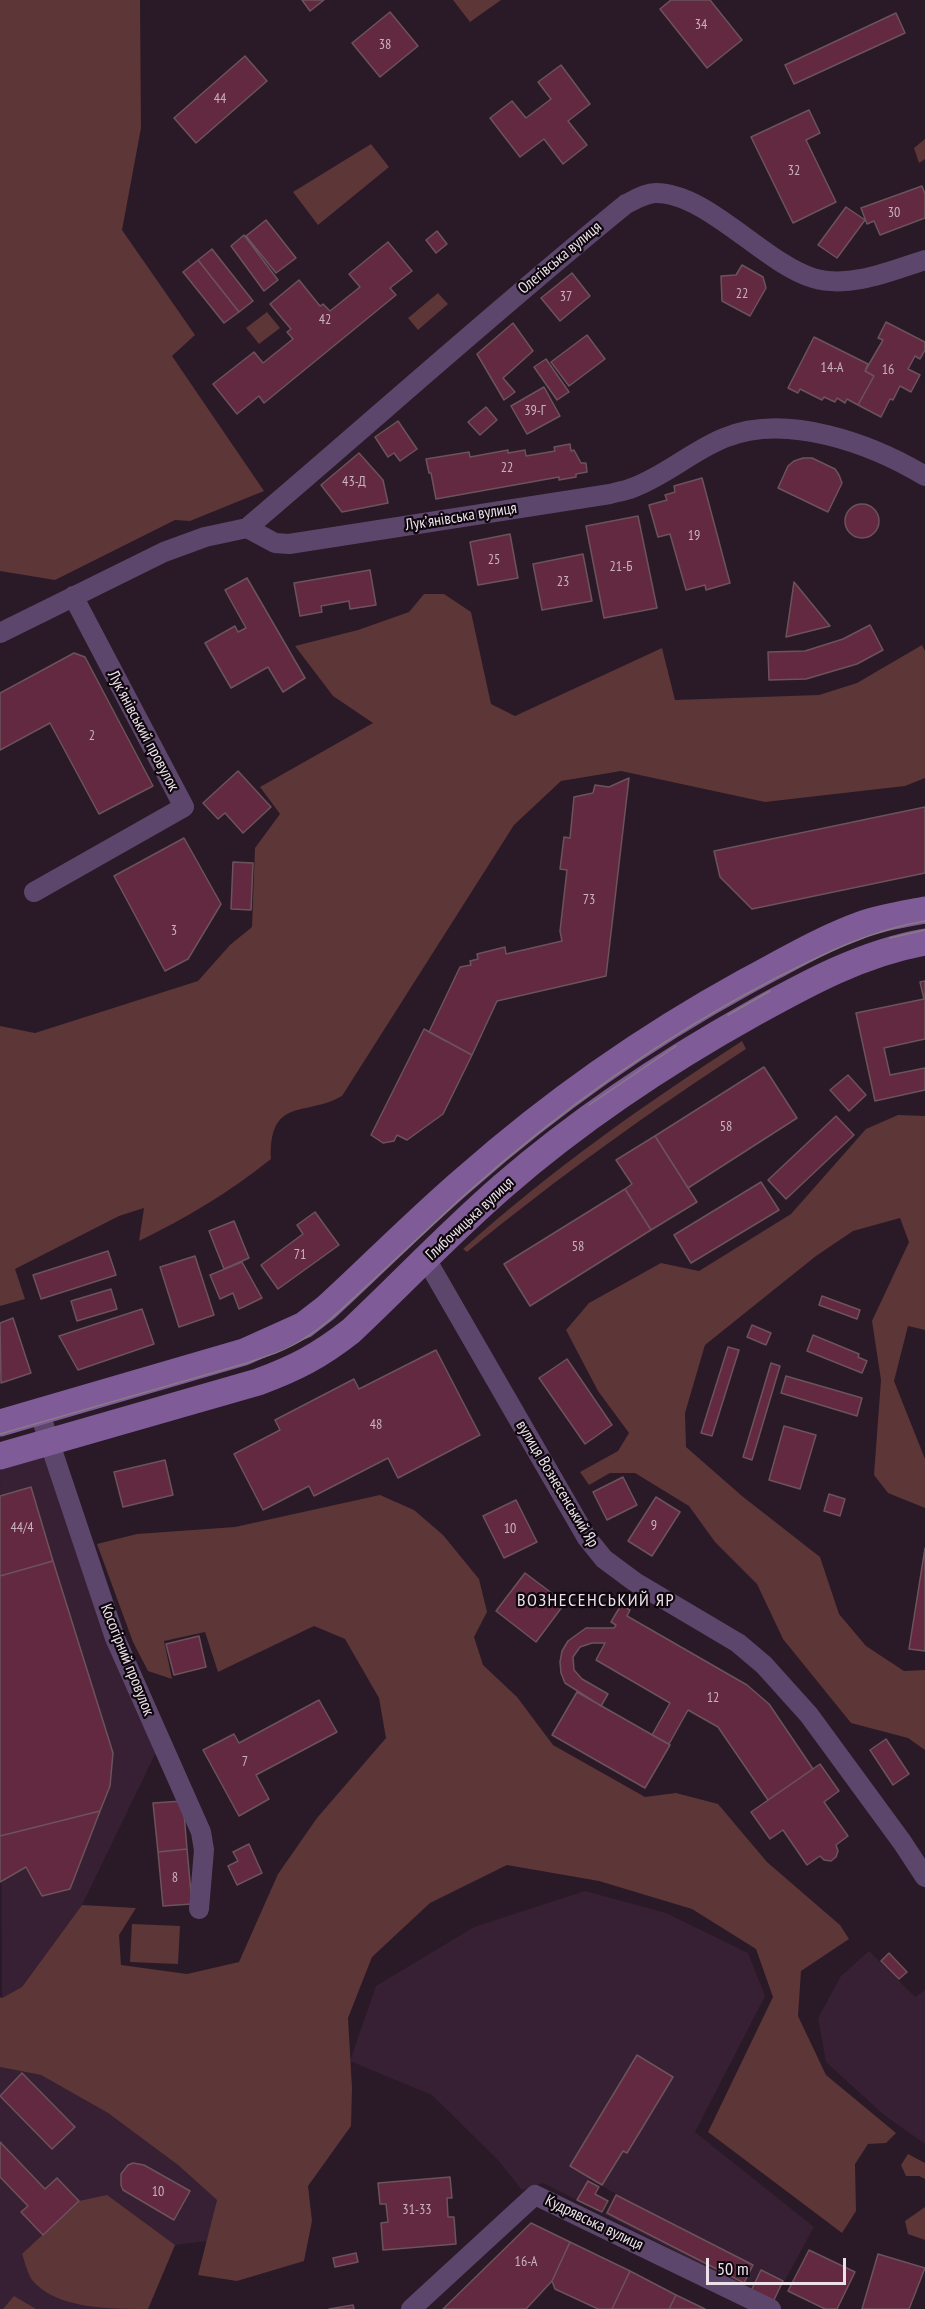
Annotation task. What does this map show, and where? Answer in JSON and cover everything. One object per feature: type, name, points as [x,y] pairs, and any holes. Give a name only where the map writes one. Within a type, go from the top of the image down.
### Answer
[{"type":"main road","name":"Глибочицька вулиця","points":[[0,1423],[244,1352],[304,1325],[326,1308],[501,1147],[568,1095],[652,1037],[713,1000],[814,945],[864,924],[925,910]]},
{"type":"main road","name":"Глибочицька вулиця","points":[[0,1456],[258,1382],[296,1368],[324,1352],[351,1331],[503,1186],[606,1106],[678,1058],[778,999],[840,968],[879,953],[925,942]]},
{"type":"street","name":"Олегівська вулиця","points":[[247,528],[584,239],[626,204],[642,196],[655,193],[694,204],[791,268],[813,278],[836,282],[853,280],[925,260]]},
{"type":"street","name":"Лукʼянівська вулиця","points":[[247,528],[275,543],[289,544],[632,488],[727,437],[761,430],[792,429],[815,432],[860,444],[925,476]]},
{"type":"street","points":[[0,633],[164,552],[205,537],[247,528]]},
{"type":"street","name":"Лукʼянівський провулок","points":[[34,892],[184,807],[73,596]]},
{"type":"street","name":"вулиця Вознесенський Яр","points":[[426,1259],[587,1538],[604,1559],[635,1582],[738,1643],[764,1665],[809,1715],[925,1877]]},
{"type":"street","name":"Косогірний провулок","points":[[39,1411],[115,1638],[201,1832],[204,1850],[199,1909]]},
{"type":"street","name":"Кудрявська вулиця","points":[[411,2309],[535,2195],[771,2309]]},
{"type":"shaded area","points":[[0,0],[140,0],[141,128],[122,230],[195,335],[172,356],[264,491],[190,521],[175,520],[55,580],[0,571]]},
{"type":"shaded area","points":[[453,0],[501,0],[470,22]]},
{"type":"shaded area","points":[[925,139],[925,159],[919,163],[914,148]]},
{"type":"shaded area","points":[[371,144],[389,167],[318,225],[293,192]]},
{"type":"shaded area","points":[[438,293],[448,304],[418,330],[408,318]]},
{"type":"shaded area","points":[[267,312],[280,328],[259,344],[246,328]]},
{"type":"shaded area","points":[[424,594],[444,594],[471,612],[491,704],[515,716],[662,648],[675,700],[819,695],[857,683],[922,645],[925,651],[925,778],[905,786],[765,802],[621,771],[561,781],[514,825],[342,1096],[283,1117],[276,1126],[272,1139],[271,1159],[191,1214],[139,1241],[144,1208],[119,1216],[15,1269],[25,1299],[0,1306],[0,1026],[35,1033],[198,981],[230,945],[252,927],[255,848],[280,814],[260,787],[373,723],[333,696],[295,646],[358,630],[409,612]]},
{"type":"shaded area","points":[[742,1041],[746,1049],[604,1146],[467,1252],[463,1249],[530,1192],[598,1139]]},
{"type":"shaded area","points":[[898,1115],[925,1116],[925,1330],[908,1326],[894,1381],[925,1459],[925,1508],[888,1493],[874,1475],[881,1380],[872,1321],[909,1242],[900,1218],[853,1231],[816,1256],[705,1345],[685,1413],[686,1447],[742,1496],[820,1557],[839,1614],[866,1646],[904,1671],[925,1670],[925,1750],[908,1738],[851,1723],[783,1639],[757,1584],[715,1542],[689,1506],[635,1473],[610,1473],[589,1485],[580,1472],[618,1451],[629,1433],[598,1391],[566,1330],[589,1303],[661,1263],[699,1271],[791,1214],[866,1129]]},
{"type":"shaded area","points":[[45,1456],[159,1746],[82,1905],[22,1987],[2,1998],[0,1466]]},
{"type":"shaded area","points":[[380,1495],[414,1510],[443,1535],[479,1579],[487,1612],[474,1637],[483,1665],[517,1697],[553,1745],[645,1797],[676,1793],[718,1804],[767,1862],[840,1925],[849,1939],[801,1971],[798,2016],[826,2075],[896,2133],[886,2143],[868,2144],[855,2164],[856,2211],[842,2233],[708,2132],[773,1997],[756,1949],[692,1909],[599,1881],[507,1865],[430,1903],[372,1957],[348,2018],[352,2088],[351,2126],[308,2186],[312,2221],[304,2261],[237,2281],[198,2275],[217,2200],[178,2165],[108,2113],[41,2075],[0,2067],[0,1997],[22,1987],[82,1905],[136,1908],[119,1935],[121,1965],[187,1974],[239,1962],[278,1874],[317,1818],[386,1738],[379,1698],[345,1639],[314,1626],[218,1672],[205,1632],[164,1641],[172,1679],[148,1671],[133,1642],[97,1544],[137,1534],[235,1527]]},
{"type":"shaded area","points":[[585,1891],[666,1913],[748,1953],[765,1996],[695,2132],[814,2227],[773,2302],[604,2214],[616,2194],[590,2179],[577,2200],[543,2183],[522,2190],[497,2159],[432,2095],[350,2061],[376,1986],[474,1927]]},
{"type":"shaded area","points":[[132,1924],[180,1926],[178,1964],[130,1962]]},
{"type":"shaded area","points":[[869,1951],[915,1997],[925,1990],[925,2144],[884,2115],[826,2062],[818,2018],[841,1976]]},
{"type":"shaded area","points":[[0,2067],[41,2075],[108,2113],[178,2165],[217,2200],[207,2241],[175,2245],[148,2309],[0,2309]]},
{"type":"shaded area","points":[[908,2154],[925,2163],[925,2179],[919,2176],[906,2176],[901,2165]]},
{"type":"shaded area","points":[[107,2195],[175,2245],[148,2309],[117,2309],[69,2302],[42,2290],[32,2280],[27,2270],[22,2254],[79,2201]]},
{"type":"shaded area","points":[[925,2207],[925,2240],[908,2234],[905,2221]]},
{"type":"shaded area","points":[[14,2296],[36,2309],[3,2309]]},
{"type":"building","points":[[302,0],[324,0],[310,11]]},
{"type":"building","points":[[671,0],[710,0],[742,40],[707,68],[660,9]]},
{"type":"building","points":[[390,12],[418,46],[380,77],[352,43]]},
{"type":"building","points":[[896,13],[905,33],[794,84],[785,65]]},
{"type":"building","points":[[245,56],[267,81],[196,143],[174,118]]},
{"type":"building","points":[[561,65],[590,104],[568,121],[587,145],[563,164],[544,139],[520,157],[490,118],[512,101],[526,118],[551,99],[538,82]]},
{"type":"building","points":[[809,110],[820,133],[806,140],[836,202],[793,223],[751,137]]},
{"type":"building","points":[[922,186],[925,194],[925,218],[880,235],[874,221],[867,224],[861,208]]},
{"type":"building","points":[[846,207],[865,220],[837,258],[818,245]]},
{"type":"building","points":[[266,220],[296,258],[276,273],[246,236]]},
{"type":"building","points":[[437,231],[447,244],[436,253],[426,240]]},
{"type":"building","points":[[244,235],[278,280],[264,291],[231,246]]},
{"type":"building","points":[[388,242],[412,271],[390,288],[396,295],[264,403],[259,396],[237,414],[213,384],[254,352],[263,363],[293,339],[287,332],[291,329],[270,304],[299,280],[320,306],[323,304],[330,311],[360,287],[349,274]]},
{"type":"building","points":[[212,249],[253,301],[239,312],[198,260]]},
{"type":"building","points":[[198,260],[239,312],[224,323],[183,272]]},
{"type":"building","points":[[742,265],[763,277],[766,288],[750,316],[722,301],[721,276],[736,275]]},
{"type":"building","points":[[572,273],[590,296],[560,321],[541,298]]},
{"type":"building","points":[[886,322],[925,342],[925,350],[920,359],[915,356],[908,369],[920,375],[911,392],[900,386],[881,417],[858,405],[874,376],[865,371],[883,340],[878,338]]},
{"type":"building","points":[[513,323],[533,351],[503,378],[515,392],[504,400],[477,354]]},
{"type":"building","points":[[587,335],[605,359],[569,386],[551,362]]},
{"type":"building","points":[[814,337],[868,364],[865,371],[874,376],[858,405],[847,399],[845,403],[837,398],[835,402],[824,397],[822,400],[800,389],[798,393],[788,388]]},
{"type":"building","points":[[546,359],[569,392],[557,400],[534,367]]},
{"type":"building","points":[[544,387],[560,416],[527,434],[511,406]]},
{"type":"building","points":[[486,407],[497,420],[480,435],[468,422]]},
{"type":"building","points":[[398,421],[417,449],[400,461],[394,453],[388,457],[375,437]]},
{"type":"building","points":[[570,444],[571,451],[574,450],[581,463],[586,463],[587,472],[576,474],[576,477],[559,480],[559,477],[436,499],[426,459],[469,452],[470,457],[508,450],[508,453],[525,450],[526,456],[555,451],[554,447]]},
{"type":"building","points":[[359,453],[383,480],[388,503],[342,512],[321,485]]},
{"type":"building","points":[[803,458],[812,458],[835,469],[839,475],[842,483],[828,512],[778,488],[788,466]]},
{"type":"building","points":[[702,478],[730,583],[706,590],[705,585],[686,590],[670,534],[658,537],[649,505],[667,500],[665,495],[675,492],[674,486]]},
{"type":"building","points":[[862,504],[874,509],[879,521],[874,533],[862,538],[850,533],[845,521],[850,509]]},
{"type":"building","points":[[638,516],[657,608],[604,618],[586,526]]},
{"type":"building","points":[[510,534],[518,578],[478,585],[470,542]]},
{"type":"building","points":[[583,554],[592,601],[542,610],[533,564]]},
{"type":"building","points":[[370,570],[376,605],[350,609],[349,601],[321,606],[322,612],[300,616],[294,583]]},
{"type":"building","points":[[247,578],[305,678],[283,692],[268,667],[231,688],[205,643],[235,626],[238,632],[246,628],[225,590]]},
{"type":"building","points":[[794,582],[830,626],[786,637]]},
{"type":"building","points":[[870,625],[883,650],[857,664],[806,679],[769,680],[768,652],[805,651],[843,639]]},
{"type":"building","points":[[74,653],[85,657],[153,786],[99,814],[50,723],[0,750],[0,693]]},
{"type":"building","points":[[238,771],[271,807],[243,833],[225,813],[218,819],[203,803]]},
{"type":"building","points":[[629,778],[606,976],[497,1001],[472,1055],[429,1032],[460,967],[471,965],[470,961],[478,959],[477,954],[505,947],[506,954],[562,941],[560,931],[567,870],[560,869],[564,837],[570,838],[574,797],[593,793],[595,785],[609,787]]},
{"type":"building","points":[[925,807],[925,873],[752,909],[720,877],[714,851]]},
{"type":"building","points":[[184,838],[221,904],[188,959],[165,971],[114,876]]},
{"type":"building","points":[[233,862],[253,863],[251,910],[231,909]]},
{"type":"building","points":[[925,981],[925,1039],[884,1048],[890,1075],[925,1068],[925,1090],[875,1101],[856,1013],[924,999],[920,982]]},
{"type":"building","points":[[424,1029],[472,1055],[443,1114],[407,1140],[397,1135],[394,1141],[383,1143],[371,1135]]},
{"type":"building","points":[[764,1067],[797,1118],[688,1188],[655,1136]]},
{"type":"building","points":[[848,1075],[866,1095],[849,1111],[830,1090]]},
{"type":"building","points":[[836,1116],[854,1135],[786,1199],[768,1180]]},
{"type":"building","points":[[655,1136],[697,1202],[651,1230],[625,1189],[632,1184],[616,1160]]},
{"type":"building","points":[[761,1182],[779,1210],[691,1263],[674,1235]]},
{"type":"building","points":[[625,1189],[651,1230],[530,1306],[504,1264]]},
{"type":"building","points":[[315,1212],[339,1245],[278,1289],[261,1265],[303,1234],[297,1225]]},
{"type":"building","points":[[234,1221],[249,1258],[224,1269],[209,1231]]},
{"type":"building","points":[[108,1251],[116,1275],[41,1299],[33,1275]]},
{"type":"building","points":[[195,1256],[214,1315],[179,1327],[160,1267]]},
{"type":"building","points":[[242,1262],[262,1298],[239,1309],[233,1293],[220,1299],[210,1275]]},
{"type":"building","points":[[111,1289],[117,1309],[77,1321],[71,1301]]},
{"type":"building","points":[[822,1296],[860,1310],[857,1319],[819,1305]]},
{"type":"building","points":[[142,1309],[154,1344],[78,1370],[59,1336]]},
{"type":"building","points":[[13,1318],[31,1373],[1,1383],[0,1323]]},
{"type":"building","points":[[752,1325],[771,1333],[766,1345],[747,1337]]},
{"type":"building","points":[[813,1335],[859,1354],[858,1357],[867,1361],[862,1373],[807,1351]]},
{"type":"building","points":[[728,1347],[739,1350],[712,1436],[701,1433]]},
{"type":"building","points":[[436,1350],[480,1435],[398,1478],[388,1458],[314,1496],[309,1486],[263,1510],[234,1454],[280,1430],[275,1420],[354,1379],[359,1389]]},
{"type":"building","points":[[567,1359],[612,1425],[585,1444],[539,1378]]},
{"type":"building","points":[[771,1363],[780,1366],[752,1460],[743,1457]]},
{"type":"building","points":[[786,1376],[862,1398],[857,1416],[781,1393]]},
{"type":"building","points":[[784,1426],[816,1435],[800,1489],[769,1480]]},
{"type":"building","points":[[165,1460],[173,1495],[123,1507],[114,1472]]},
{"type":"building","points":[[623,1477],[637,1505],[607,1520],[593,1492]]},
{"type":"building","points":[[31,1487],[53,1561],[0,1576],[0,1496]]},
{"type":"building","points":[[829,1494],[845,1499],[840,1516],[824,1511]]},
{"type":"building","points":[[656,1497],[680,1512],[652,1556],[628,1541]]},
{"type":"building","points":[[516,1500],[537,1542],[504,1558],[483,1516]]},
{"type":"building","points":[[925,1548],[925,1651],[909,1649]]},
{"type":"building","points":[[53,1561],[113,1753],[110,1786],[100,1811],[0,1836],[0,1576]]},
{"type":"building","points":[[525,1573],[565,1603],[536,1642],[496,1611]]},
{"type":"building","points":[[621,1605],[630,1610],[627,1616],[747,1685],[769,1704],[813,1769],[768,1800],[718,1727],[688,1710],[669,1744],[652,1735],[670,1703],[596,1660],[605,1643],[592,1643],[580,1647],[573,1657],[574,1670],[582,1679],[608,1694],[601,1706],[565,1683],[560,1662],[562,1651],[568,1641],[586,1628],[614,1628],[616,1625],[611,1622]]},
{"type":"building","points":[[199,1636],[206,1667],[174,1675],[166,1644]]},
{"type":"building","points":[[577,1692],[670,1745],[645,1788],[552,1735]]},
{"type":"building","points":[[319,1700],[337,1732],[256,1775],[269,1799],[239,1816],[203,1750],[234,1734],[239,1743]]},
{"type":"building","points":[[886,1739],[909,1774],[893,1785],[870,1750]]},
{"type":"building","points":[[820,1764],[839,1791],[824,1802],[848,1836],[836,1845],[838,1851],[836,1857],[831,1861],[824,1860],[820,1856],[807,1865],[783,1830],[770,1839],[751,1812]]},
{"type":"building","points":[[183,1801],[187,1849],[158,1852],[153,1803]]},
{"type":"building","points":[[100,1811],[70,1889],[42,1896],[26,1867],[0,1882],[0,1836]]},
{"type":"building","points":[[249,1844],[262,1873],[237,1885],[228,1866],[238,1861],[233,1852]]},
{"type":"building","points":[[187,1849],[192,1904],[163,1906],[158,1852]]},
{"type":"building","points":[[889,1953],[907,1972],[899,1979],[881,1961]]},
{"type":"building","points":[[637,2055],[673,2077],[627,2153],[623,2151],[602,2185],[570,2166]]},
{"type":"building","points":[[22,2073],[75,2127],[52,2149],[0,2096]]},
{"type":"building","points":[[0,2142],[45,2189],[57,2178],[79,2201],[43,2235],[21,2212],[28,2206],[0,2177]]},
{"type":"building","points":[[133,2163],[144,2165],[190,2191],[174,2220],[123,2190],[121,2174],[128,2165]]},
{"type":"building","points":[[450,2177],[452,2198],[447,2198],[448,2217],[454,2217],[456,2244],[383,2250],[381,2223],[388,2222],[386,2204],[380,2204],[378,2183]]},
{"type":"building","points":[[588,2181],[599,2187],[595,2194],[608,2201],[602,2212],[577,2200]]},
{"type":"building","points":[[616,2195],[753,2265],[744,2283],[607,2213]]},
{"type":"building","points":[[531,2223],[570,2242],[552,2281],[526,2309],[443,2309]]},
{"type":"building","points":[[570,2242],[630,2271],[612,2309],[598,2309],[555,2289],[552,2281]]},
{"type":"building","points":[[809,2250],[855,2272],[837,2309],[825,2309],[788,2291]]},
{"type":"building","points":[[356,2253],[358,2262],[335,2267],[333,2258]]},
{"type":"building","points":[[878,2254],[925,2268],[909,2309],[862,2309]]},
{"type":"building","points":[[761,2270],[783,2281],[773,2302],[751,2291]]},
{"type":"building","points":[[630,2271],[676,2295],[669,2309],[612,2309]]},
{"type":"building","points":[[676,2295],[705,2309],[669,2309]]},
{"type":"building","points":[[353,2305],[354,2309],[329,2309]]},
{"type":"tram line","points":[[0,1434],[247,1363],[298,1342],[339,1312],[460,1199],[533,1137],[650,1052],[732,1002],[811,961],[866,937],[925,921]]},
{"type":"tram line","points":[[890,938],[925,930]]},
{"type":"tram line","points":[[728,1015],[770,991]]},
{"type":"tram line","points":[[589,1105],[676,1046]]},
{"type":"district","name":"ВОЗНЕСЕНСЬКИЙ ЯР","points":[[596,1601]]}]
